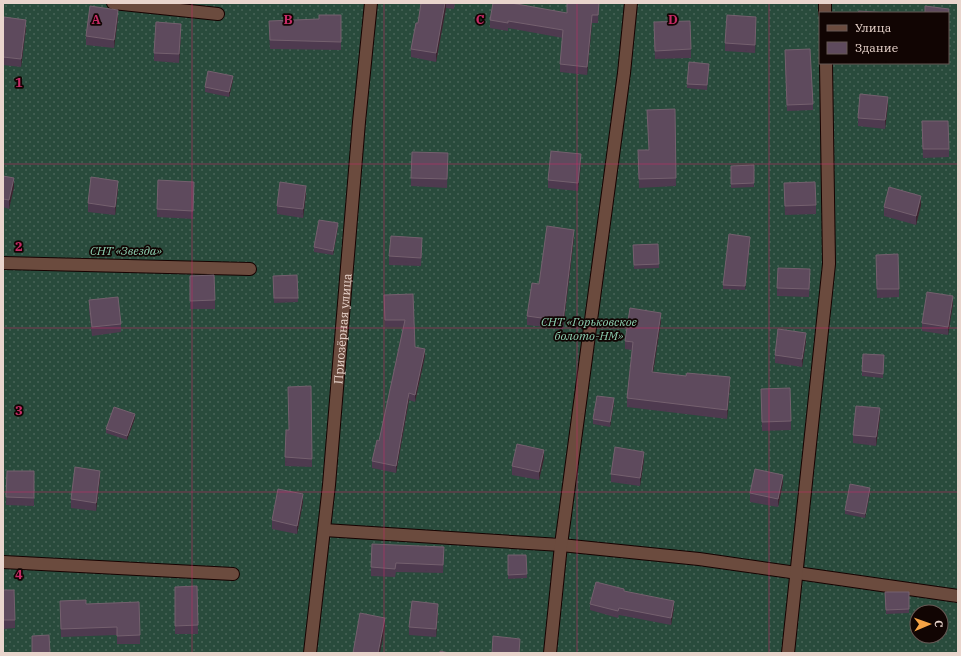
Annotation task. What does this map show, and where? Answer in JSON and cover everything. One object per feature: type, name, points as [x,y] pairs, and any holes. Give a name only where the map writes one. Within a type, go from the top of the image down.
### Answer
[{"type":"street","points":[[113,3],[218,14]]},
{"type":"street","name":"Приозёрная улица","points":[[310,653],[324,530],[371,3]]},
{"type":"street","points":[[550,653],[561,545],[623,81],[631,3]]},
{"type":"street","points":[[788,653],[829,264],[826,64]]},
{"type":"street","points":[[3,263],[250,269]]},
{"type":"street","points":[[324,530],[561,545],[699,559],[958,596]]},
{"type":"street","points":[[3,562],[233,574]]},
{"type":"green space","name":"СНТ «Горьковское болото-НМ»","points":[[3,3],[958,3],[958,653],[3,653]]},
{"type":"building","points":[[421,3],[445,3],[436,53],[411,49],[416,23],[418,23]]},
{"type":"building","points":[[493,3],[511,3],[567,13],[567,3],[599,3],[598,15],[592,15],[587,67],[560,64],[563,30],[508,21],[508,23],[490,20]]},
{"type":"building","points":[[90,6],[118,10],[114,40],[86,36]]},
{"type":"building","points":[[925,6],[949,9],[949,12],[925,12]]},
{"type":"building","points":[[319,15],[341,15],[341,42],[270,40],[269,21],[319,19]]},
{"type":"building","points":[[727,15],[756,17],[755,45],[725,43]]},
{"type":"building","points":[[4,17],[26,20],[21,59],[3,57]]},
{"type":"building","points":[[690,21],[691,49],[655,51],[654,22]]},
{"type":"building","points":[[156,22],[181,24],[179,54],[154,53]]},
{"type":"building","points":[[810,49],[813,104],[787,105],[785,50]]},
{"type":"building","points":[[689,62],[709,64],[707,85],[687,84]]},
{"type":"building","points":[[208,71],[233,76],[229,92],[205,87]]},
{"type":"building","points":[[860,94],[888,97],[885,120],[858,118]]},
{"type":"building","points":[[675,109],[676,178],[639,179],[638,150],[649,150],[647,110]]},
{"type":"building","points":[[922,121],[948,121],[949,149],[923,149]]},
{"type":"building","points":[[551,151],[581,154],[578,183],[548,180]]},
{"type":"building","points":[[412,152],[448,153],[447,179],[411,178]]},
{"type":"building","points":[[754,165],[754,183],[731,184],[731,166]]},
{"type":"building","points":[[3,176],[14,178],[9,200],[3,199]]},
{"type":"building","points":[[91,177],[118,181],[115,207],[88,203]]},
{"type":"building","points":[[158,180],[194,182],[193,211],[157,209]]},
{"type":"building","points":[[280,182],[306,186],[303,209],[277,206]]},
{"type":"building","points":[[815,182],[816,205],[785,206],[784,183]]},
{"type":"building","points":[[889,187],[921,196],[916,216],[884,207]]},
{"type":"building","points":[[319,220],[338,223],[333,251],[314,247]]},
{"type":"building","points":[[547,226],[574,230],[563,321],[527,316],[532,283],[539,284]]},
{"type":"building","points":[[729,234],[750,237],[745,286],[723,285]]},
{"type":"building","points":[[391,236],[422,238],[421,258],[389,256]]},
{"type":"building","points":[[658,244],[659,264],[634,265],[633,245]]},
{"type":"building","points":[[898,254],[899,289],[877,289],[876,255]]},
{"type":"building","points":[[778,268],[810,269],[809,289],[777,288]]},
{"type":"building","points":[[214,275],[215,300],[190,301],[190,276]]},
{"type":"building","points":[[297,275],[298,298],[274,298],[273,276]]},
{"type":"building","points":[[927,292],[953,296],[948,327],[922,323]]},
{"type":"building","points":[[413,294],[415,347],[425,349],[415,395],[409,393],[396,466],[372,461],[377,440],[379,441],[405,320],[385,320],[384,295]]},
{"type":"building","points":[[118,297],[121,324],[92,327],[89,300]]},
{"type":"building","points":[[630,308],[661,313],[652,372],[686,376],[687,373],[730,377],[727,410],[627,398],[633,342],[625,341]]},
{"type":"building","points":[[778,329],[806,333],[802,359],[775,355]]},
{"type":"building","points":[[863,354],[884,355],[883,374],[862,371]]},
{"type":"building","points":[[311,386],[312,459],[285,457],[286,430],[289,430],[288,387]]},
{"type":"building","points":[[790,388],[791,421],[762,422],[761,389]]},
{"type":"building","points":[[597,396],[614,398],[610,422],[593,419]]},
{"type":"building","points":[[856,406],[880,408],[876,437],[853,435]]},
{"type":"building","points":[[114,407],[135,414],[127,436],[106,429]]},
{"type":"building","points":[[517,444],[544,450],[539,472],[512,466]]},
{"type":"building","points":[[615,447],[644,452],[640,478],[611,474]]},
{"type":"building","points":[[75,467],[100,471],[96,503],[71,499]]},
{"type":"building","points":[[755,469],[783,475],[778,499],[750,493]]},
{"type":"building","points":[[7,471],[34,471],[34,498],[6,497]]},
{"type":"building","points":[[850,484],[870,488],[865,514],[845,510]]},
{"type":"building","points":[[278,489],[303,494],[297,526],[272,520]]},
{"type":"building","points":[[372,544],[444,547],[443,565],[396,563],[395,569],[371,567]]},
{"type":"building","points":[[508,555],[526,555],[527,574],[508,575]]},
{"type":"building","points":[[596,582],[624,589],[624,591],[674,601],[671,618],[619,608],[618,611],[590,604]]},
{"type":"building","points":[[197,586],[198,625],[175,626],[175,587]]},
{"type":"building","points":[[3,590],[14,590],[15,620],[3,620]]},
{"type":"building","points":[[885,592],[909,592],[909,609],[886,610]]},
{"type":"building","points":[[86,600],[86,604],[139,602],[140,635],[117,636],[117,627],[61,629],[60,601]]},
{"type":"building","points":[[412,601],[438,604],[436,629],[409,627]]},
{"type":"building","points":[[360,613],[385,618],[378,653],[353,653]]},
{"type":"building","points":[[49,635],[50,653],[32,653],[32,636]]},
{"type":"building","points":[[493,636],[520,639],[519,653],[492,653]]},
{"type":"park label","name":"СНТ «Звезда»","points":[[126,250]]}]
